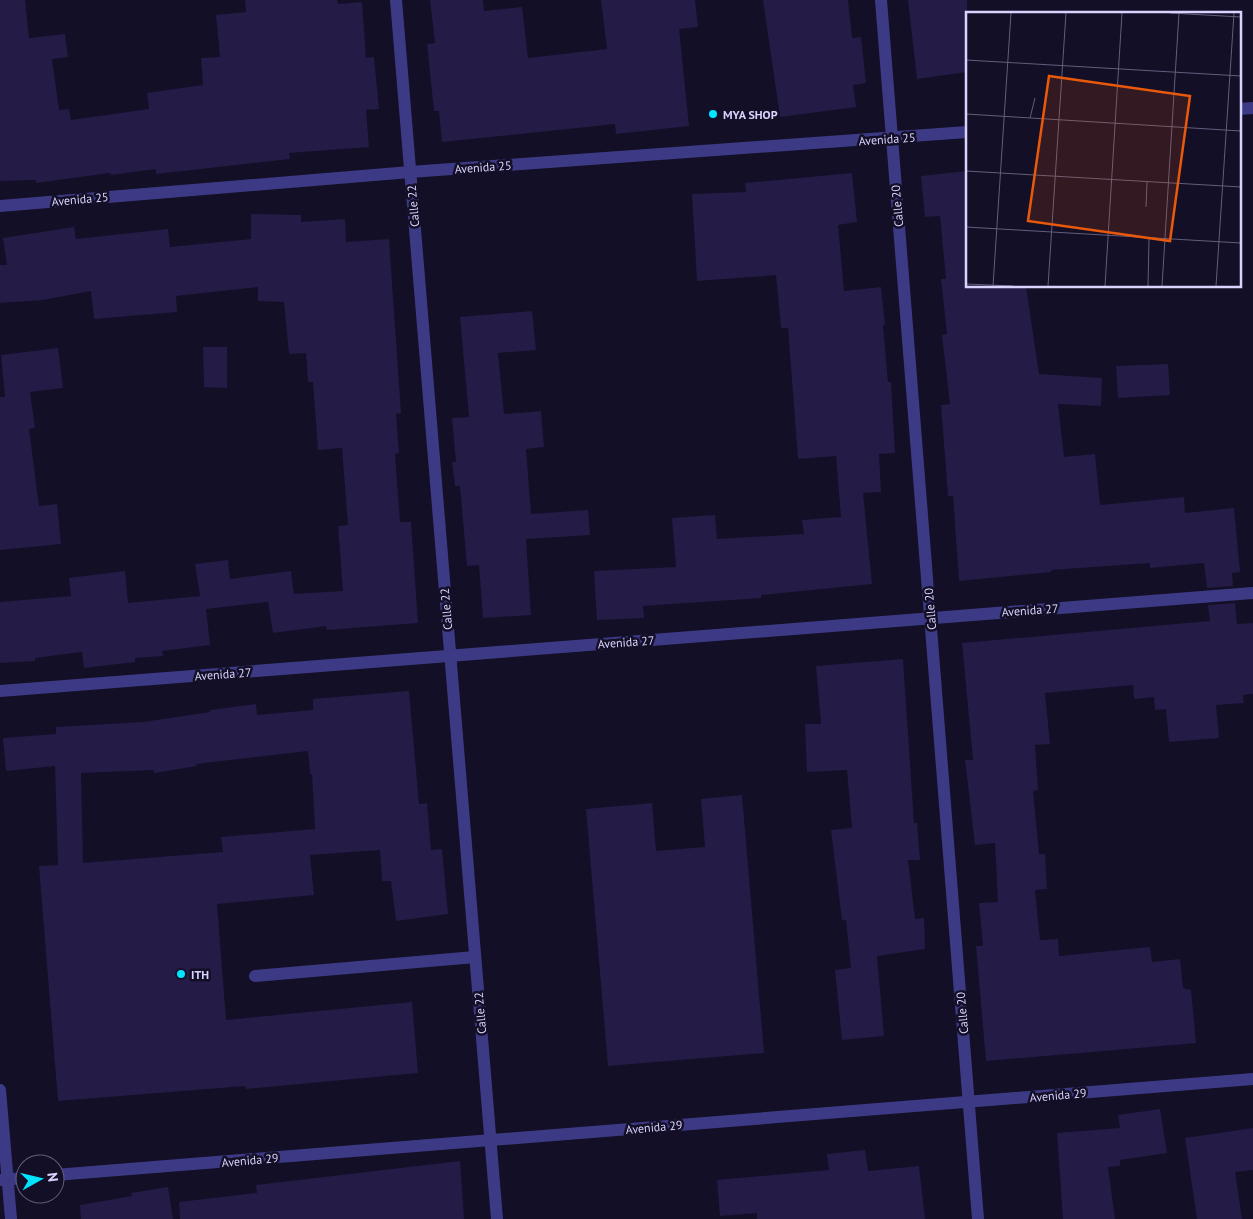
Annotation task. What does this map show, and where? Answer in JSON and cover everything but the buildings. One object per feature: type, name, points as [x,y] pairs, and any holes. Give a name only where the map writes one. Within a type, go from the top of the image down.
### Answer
[{"type":"street","name":"Calle 22","points":[[396,0],[497,1219]]},
{"type":"street","name":"Calle 20","points":[[881,0],[978,1219]]},
{"type":"street","points":[[1240,109],[1253,108]]},
{"type":"street","name":"Avenida 25","points":[[0,206],[410,172],[966,132]]},
{"type":"street","name":"Avenida 27","points":[[0,691],[1253,593]]},
{"type":"street","points":[[256,976],[475,957]]},
{"type":"street","name":"Avenida 29","points":[[65,1174],[1253,1079]]},
{"type":"street","points":[[0,1090],[4,1179],[11,1219]]},
{"type":"place","name":"MYA SHOP","points":[[713,114]]},
{"type":"place","name":"ITH","points":[[181,974]]}]
